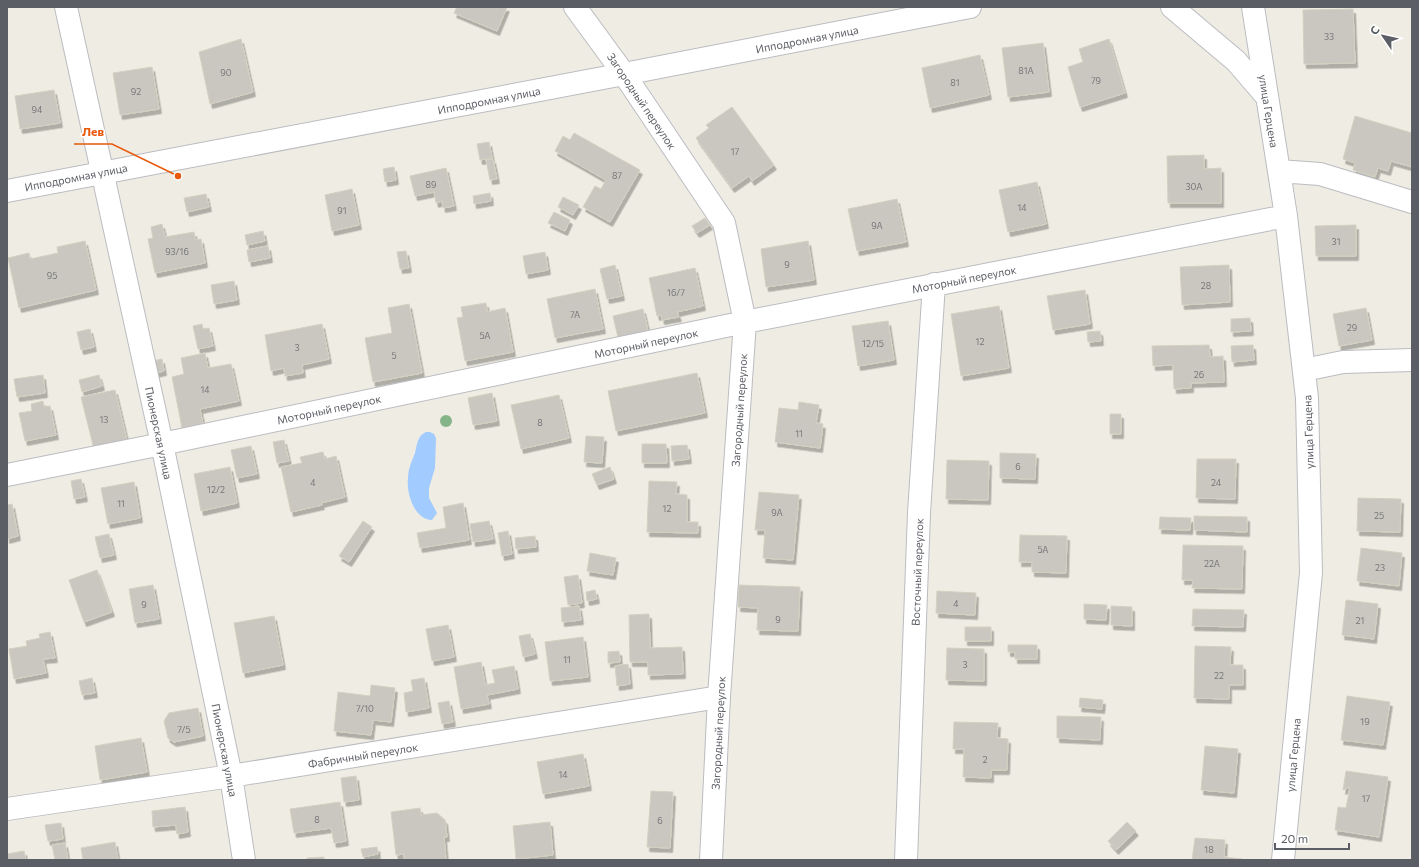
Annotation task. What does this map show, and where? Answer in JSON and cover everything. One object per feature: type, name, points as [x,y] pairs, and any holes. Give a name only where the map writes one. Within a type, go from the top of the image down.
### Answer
[{"type":"street","name":"Пионерская улица","points":[[66,7],[162,444],[231,776],[244,860]]},
{"type":"street","name":"Загородный переулок","points":[[576,7],[624,74],[724,222],[745,322],[719,697],[711,860]]},
{"type":"street","name":"Ипподромная улица","points":[[7,191],[970,7]]},
{"type":"street","points":[[1172,7],[1236,61],[1267,97]]},
{"type":"street","name":"улица Герцена","points":[[1253,7],[1286,216],[1307,398],[1311,572],[1283,860]]},
{"type":"street","points":[[1279,171],[1320,174],[1412,202]]},
{"type":"street","name":"Моторный переулок","points":[[7,475],[745,322],[1286,216]]},
{"type":"street","name":"Восточный переулок","points":[[906,860],[919,513],[934,284]]},
{"type":"street","points":[[1304,370],[1343,362],[1412,360]]},
{"type":"street","name":"Фабричный переулок","points":[[7,809],[231,776],[719,697]]},
{"type":"water","points":[[426,432],[434,434],[436,438],[435,468],[429,488],[429,498],[437,513],[432,520],[426,519],[416,510],[412,504],[408,490],[409,468],[418,441]]},
{"type":"building","points":[[457,7],[507,7],[497,31],[454,13]]},
{"type":"building","points":[[1353,9],[1355,63],[1304,64],[1303,10]]},
{"type":"building","points":[[241,39],[253,92],[210,104],[199,52]]},
{"type":"building","points":[[1109,39],[1125,93],[1080,107],[1068,67],[1083,62],[1079,49]]},
{"type":"building","points":[[1043,43],[1049,92],[1008,97],[1002,48]]},
{"type":"building","points":[[980,55],[989,95],[930,108],[922,68]]},
{"type":"building","points":[[152,67],[159,109],[120,115],[113,73]]},
{"type":"building","points":[[54,90],[60,123],[20,129],[15,96]]},
{"type":"building","points":[[732,107],[774,165],[752,181],[749,176],[732,188],[696,138],[709,128],[706,125]]},
{"type":"building","points":[[1355,116],[1412,133],[1412,167],[1391,161],[1388,171],[1378,168],[1375,177],[1353,170],[1355,163],[1343,159]]},
{"type":"building","points":[[574,133],[640,170],[610,222],[583,207],[595,186],[601,189],[606,180],[555,151],[563,136],[570,140]]},
{"type":"building","points":[[489,142],[492,158],[480,160],[477,144]]},
{"type":"building","points":[[1204,155],[1204,169],[1221,168],[1221,203],[1168,203],[1167,156]]},
{"type":"building","points":[[493,159],[497,179],[490,180],[486,160]]},
{"type":"building","points":[[394,167],[396,180],[385,182],[383,169]]},
{"type":"building","points":[[446,168],[454,206],[443,208],[442,201],[436,203],[434,192],[415,196],[410,176]]},
{"type":"building","points":[[1037,182],[1046,224],[1008,232],[999,190]]},
{"type":"building","points":[[352,189],[359,225],[332,231],[325,195]]},
{"type":"building","points":[[490,193],[491,201],[474,204],[473,196]]},
{"type":"building","points":[[206,194],[209,207],[187,212],[184,198]]},
{"type":"building","points":[[563,197],[579,205],[573,215],[558,207]]},
{"type":"building","points":[[897,199],[906,242],[857,251],[848,209]]},
{"type":"building","points":[[554,212],[570,220],[565,231],[548,223]]},
{"type":"building","points":[[705,218],[710,225],[697,233],[692,226]]},
{"type":"building","points":[[162,224],[165,237],[194,232],[195,240],[201,239],[205,263],[155,273],[148,239],[153,238],[151,227]]},
{"type":"building","points":[[1356,225],[1356,256],[1316,256],[1315,226]]},
{"type":"building","points":[[263,231],[265,241],[247,245],[245,235]]},
{"type":"building","points":[[85,241],[96,290],[19,308],[8,258],[29,253],[30,259],[58,253],[57,247]]},
{"type":"building","points":[[808,241],[814,280],[766,287],[761,249]]},
{"type":"building","points":[[268,246],[270,258],[249,262],[247,250]]},
{"type":"building","points":[[406,251],[409,268],[400,269],[397,252]]},
{"type":"building","points":[[545,252],[548,270],[526,274],[523,256]]},
{"type":"building","points":[[615,265],[622,296],[607,299],[600,269]]},
{"type":"building","points":[[1229,265],[1230,302],[1182,305],[1180,267]]},
{"type":"building","points":[[695,268],[703,306],[677,312],[679,317],[662,320],[661,315],[657,316],[649,278]]},
{"type":"building","points":[[234,281],[237,300],[214,304],[211,285]]},
{"type":"building","points":[[595,289],[603,329],[555,338],[547,299]]},
{"type":"building","points":[[1085,290],[1090,324],[1053,330],[1047,296]]},
{"type":"building","points":[[486,303],[487,312],[505,308],[513,352],[465,361],[457,318],[463,317],[461,307]]},
{"type":"building","points":[[409,304],[422,373],[373,382],[365,338],[392,333],[388,308]]},
{"type":"building","points":[[999,306],[1009,368],[961,376],[951,314]]},
{"type":"building","points":[[1366,308],[1372,340],[1339,346],[1333,314]]},
{"type":"building","points":[[643,309],[649,335],[619,342],[613,316]]},
{"type":"building","points":[[1250,318],[1251,331],[1231,332],[1231,319]]},
{"type":"building","points":[[888,321],[894,360],[858,366],[852,326]]},
{"type":"building","points":[[202,324],[203,329],[209,328],[213,346],[198,349],[193,326]]},
{"type":"building","points":[[322,324],[329,359],[302,365],[303,373],[285,376],[284,368],[271,371],[265,335]]},
{"type":"building","points":[[90,329],[94,347],[81,350],[77,332]]},
{"type":"building","points":[[1100,331],[1101,341],[1088,342],[1087,332]]},
{"type":"building","points":[[1209,345],[1210,357],[1223,356],[1224,382],[1191,383],[1191,388],[1174,389],[1173,365],[1153,366],[1152,346]]},
{"type":"building","points":[[1253,345],[1254,360],[1232,362],[1231,346]]},
{"type":"building","points":[[205,353],[208,368],[231,364],[239,401],[200,409],[203,424],[182,428],[172,377],[184,374],[181,358]]},
{"type":"building","points":[[162,359],[164,371],[155,373],[153,361]]},
{"type":"building","points":[[697,373],[705,413],[616,431],[608,391]]},
{"type":"building","points":[[43,375],[45,393],[17,397],[14,379]]},
{"type":"building","points":[[99,375],[102,386],[82,392],[79,380]]},
{"type":"building","points":[[115,390],[127,441],[94,449],[81,397]]},
{"type":"building","points":[[492,393],[497,421],[473,425],[468,398]]},
{"type":"building","points":[[559,395],[569,438],[521,449],[511,405]]},
{"type":"building","points":[[43,401],[44,407],[50,406],[56,435],[25,441],[19,413],[32,411],[31,404]]},
{"type":"building","points":[[799,402],[819,405],[816,423],[823,424],[820,448],[775,442],[779,408],[798,410]]},
{"type":"building","points":[[1110,414],[1121,414],[1121,434],[1110,434]]},
{"type":"building","points":[[586,436],[604,437],[602,463],[584,462]]},
{"type":"building","points":[[284,440],[289,461],[277,463],[273,442]]},
{"type":"building","points":[[642,444],[666,444],[667,463],[642,463]]},
{"type":"building","points":[[687,445],[689,459],[672,461],[671,446]]},
{"type":"building","points":[[251,446],[257,474],[237,478],[231,450]]},
{"type":"building","points":[[323,452],[325,459],[336,456],[345,497],[321,503],[322,505],[291,512],[281,467],[302,463],[300,457]]},
{"type":"building","points":[[1000,453],[1036,454],[1035,479],[1000,478]]},
{"type":"building","points":[[1197,459],[1236,459],[1235,499],[1196,498]]},
{"type":"building","points":[[947,460],[989,461],[988,500],[946,499]]},
{"type":"building","points":[[230,467],[237,503],[201,511],[194,474]]},
{"type":"building","points":[[610,467],[614,479],[597,485],[592,474]]},
{"type":"building","points":[[81,479],[85,497],[74,499],[71,481]]},
{"type":"building","points":[[649,481],[677,482],[676,494],[687,495],[687,522],[698,522],[698,533],[647,532]]},
{"type":"building","points":[[134,482],[140,518],[108,524],[101,488]]},
{"type":"building","points":[[759,492],[799,495],[793,560],[763,558],[765,530],[755,530]]},
{"type":"building","points":[[1358,498],[1401,499],[1400,532],[1357,531]]},
{"type":"building","points":[[463,503],[469,540],[420,548],[417,533],[446,528],[443,507]]},
{"type":"building","points":[[12,504],[18,536],[7,539],[7,505]]},
{"type":"building","points":[[1194,516],[1247,517],[1247,532],[1194,530]]},
{"type":"building","points":[[1160,517],[1191,518],[1190,530],[1159,529]]},
{"type":"building","points":[[363,521],[372,527],[349,562],[339,556]]},
{"type":"building","points":[[489,521],[493,539],[473,542],[470,524]]},
{"type":"building","points":[[508,531],[512,554],[502,556],[498,533]]},
{"type":"building","points":[[109,534],[114,555],[100,558],[95,537]]},
{"type":"building","points":[[1020,535],[1067,536],[1066,573],[1032,572],[1032,562],[1019,562]]},
{"type":"building","points":[[535,536],[536,547],[516,549],[515,538]]},
{"type":"building","points":[[1183,545],[1243,546],[1242,589],[1192,588],[1193,580],[1182,580]]},
{"type":"building","points":[[1361,548],[1402,553],[1399,586],[1357,581]]},
{"type":"building","points":[[590,553],[616,558],[613,575],[587,571]]},
{"type":"building","points":[[97,570],[112,612],[84,622],[69,580]]},
{"type":"building","points":[[578,575],[582,603],[568,605],[564,577]]},
{"type":"building","points":[[153,585],[159,619],[135,623],[129,589]]},
{"type":"building","points":[[739,585],[800,587],[798,631],[757,630],[758,608],[738,607]]},
{"type":"building","points":[[595,590],[597,599],[587,601],[586,592]]},
{"type":"building","points":[[937,591],[976,593],[975,615],[936,613]]},
{"type":"building","points":[[1346,600],[1378,604],[1374,639],[1342,635]]},
{"type":"building","points":[[1084,604],[1107,605],[1106,620],[1084,619]]},
{"type":"building","points":[[579,606],[581,620],[562,622],[561,608]]},
{"type":"building","points":[[1111,606],[1132,607],[1132,626],[1111,625]]},
{"type":"building","points":[[1193,609],[1244,610],[1243,627],[1192,626]]},
{"type":"building","points":[[649,614],[650,648],[682,647],[683,674],[648,675],[648,662],[630,662],[629,615]]},
{"type":"building","points":[[274,616],[283,665],[243,673],[234,623]]},
{"type":"building","points":[[448,625],[454,657],[432,661],[426,629]]},
{"type":"building","points":[[965,627],[991,627],[991,641],[965,641]]},
{"type":"building","points":[[50,632],[55,658],[43,659],[46,673],[14,679],[9,649],[27,646],[26,641],[40,638],[39,634]]},
{"type":"building","points":[[530,634],[535,654],[523,657],[519,636]]},
{"type":"building","points":[[583,637],[588,677],[550,681],[545,642]]},
{"type":"building","points":[[1008,645],[1037,645],[1037,659],[1015,659],[1015,652],[1008,652]]},
{"type":"building","points":[[1195,646],[1231,647],[1230,665],[1243,665],[1243,685],[1229,685],[1229,699],[1194,698]]},
{"type":"building","points":[[947,648],[984,649],[984,681],[946,680]]},
{"type":"building","points":[[619,651],[620,662],[608,663],[608,652]]},
{"type":"building","points":[[481,662],[485,685],[495,683],[492,670],[514,666],[518,689],[487,695],[489,704],[461,709],[454,667]]},
{"type":"building","points":[[628,664],[630,684],[617,686],[615,666]]},
{"type":"building","points":[[92,678],[95,693],[82,695],[79,681]]},
{"type":"building","points":[[424,678],[429,708],[406,712],[404,693],[413,691],[411,680]]},
{"type":"building","points":[[371,685],[395,688],[391,722],[373,720],[371,735],[334,731],[338,692],[370,696]]},
{"type":"building","points":[[1347,696],[1390,702],[1383,745],[1341,740]]},
{"type":"building","points":[[1080,698],[1103,700],[1102,709],[1079,707]]},
{"type":"building","points":[[449,701],[453,722],[442,724],[438,703]]},
{"type":"building","points":[[198,708],[203,736],[174,742],[168,738],[164,721],[169,713]]},
{"type":"building","points":[[1057,716],[1101,717],[1100,740],[1057,738]]},
{"type":"building","points":[[954,722],[998,723],[997,738],[1008,739],[1007,770],[991,770],[991,778],[963,777],[964,749],[953,749]]},
{"type":"building","points":[[141,738],[147,772],[100,780],[95,746]]},
{"type":"building","points":[[1205,746],[1238,749],[1234,793],[1201,790]]},
{"type":"building","points":[[583,754],[589,786],[543,794],[537,762]]},
{"type":"building","points":[[1346,771],[1388,777],[1379,837],[1335,830],[1338,807],[1346,808],[1350,787],[1343,790]]},
{"type":"building","points":[[356,776],[359,800],[344,802],[341,778]]},
{"type":"building","points":[[651,791],[673,792],[670,848],[647,847]]},
{"type":"building","points":[[340,802],[346,841],[334,843],[331,828],[294,833],[290,809]]},
{"type":"building","points":[[185,807],[188,832],[177,834],[176,825],[153,827],[152,811]]},
{"type":"building","points":[[420,808],[421,815],[437,813],[445,820],[447,837],[444,837],[446,860],[404,860],[404,854],[396,855],[391,812]]},
{"type":"building","points":[[550,822],[553,855],[516,859],[513,826]]},
{"type":"building","points":[[1127,822],[1136,831],[1116,850],[1108,841]]},
{"type":"building","points":[[61,823],[63,839],[48,841],[45,825]]},
{"type":"building","points":[[1195,838],[1225,840],[1224,857],[1242,860],[1192,860]]},
{"type":"building","points":[[115,842],[118,860],[83,860],[81,848]]},
{"type":"building","points":[[65,843],[68,860],[55,860],[52,845]]},
{"type":"building","points":[[377,847],[378,854],[363,857],[361,849]]},
{"type":"building","points":[[24,851],[26,860],[7,860],[7,854]]},
{"type":"building","points":[[324,857],[324,860],[307,860],[307,858]]},
{"type":"place","name":"Лев","points":[[178,176]]}]
